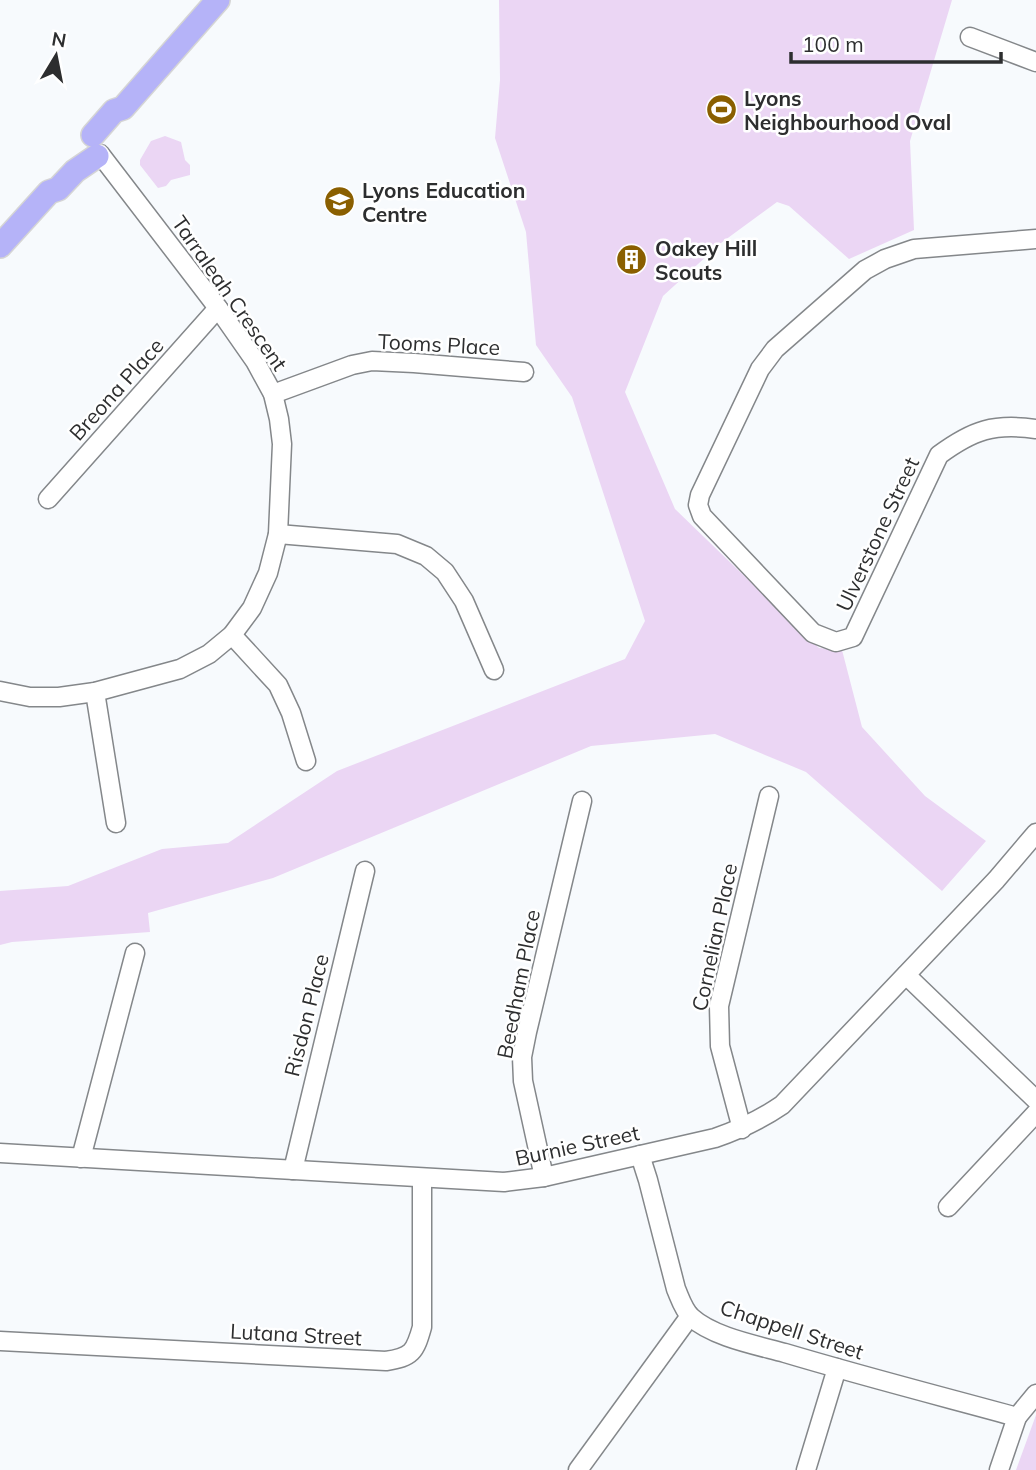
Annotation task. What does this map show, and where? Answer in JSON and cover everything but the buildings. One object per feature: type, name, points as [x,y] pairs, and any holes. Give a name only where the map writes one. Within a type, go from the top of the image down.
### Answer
[{"type":"main road","points":[[0,246],[49,192],[51,182],[107,135],[121,118],[123,108],[218,0]]},
{"type":"street","points":[[970,37],[1036,62]]},
{"type":"street","name":"Tarraleah Crescent","points":[[0,691],[30,697],[60,697],[95,692],[180,669],[209,654],[232,635],[252,608],[268,573],[278,534],[282,444],[273,394],[255,361],[218,308],[95,147]]},
{"type":"street","name":"Ulverstone Street","points":[[1036,239],[914,249],[885,259],[865,270],[775,349],[760,369],[700,495],[698,505],[702,516],[813,633],[836,642],[853,637],[939,455],[959,440],[991,428],[1036,429]]},
{"type":"street","name":"Breona Place","points":[[48,499],[218,308]]},
{"type":"street","name":"Tooms Place","points":[[273,394],[352,365],[372,361],[524,372]]},
{"type":"street","points":[[278,534],[397,544],[426,556],[445,572],[464,601],[494,670]]},
{"type":"street","points":[[232,635],[278,685],[292,713],[306,761]]},
{"type":"street","points":[[95,692],[116,823]]},
{"type":"street","name":"Cornelian Place","points":[[742,1129],[720,1046],[719,1006],[769,796]]},
{"type":"street","name":"Beedham Place","points":[[544,1177],[523,1080],[522,1057],[582,801]]},
{"type":"street","name":"Burnie Street","points":[[0,1153],[504,1182],[544,1177],[715,1138],[742,1129],[782,1105],[960,919],[1036,834]]},
{"type":"street","name":"Risdon Place","points":[[293,1170],[365,871]]},
{"type":"street","points":[[81,1158],[135,953]]},
{"type":"street","points":[[906,975],[1036,1100]]},
{"type":"street","points":[[948,1207],[1036,1113]]},
{"type":"street","name":"Chappell Street","points":[[640,1155],[649,1180],[676,1289],[690,1316],[731,1338],[1017,1417]]},
{"type":"street","name":"Lutana Street","points":[[0,1341],[386,1362],[403,1358],[416,1347],[422,1326],[422,1178]]},
{"type":"street","points":[[578,1470],[690,1316]]},
{"type":"street","points":[[806,1470],[837,1368]]},
{"type":"street","points":[[999,1470],[1017,1417],[1036,1394]]},
{"type":"shaded area","points":[[499,0],[952,0],[910,141],[914,230],[849,259],[789,206],[777,202],[721,243],[663,296],[625,392],[675,509],[819,648],[842,650],[862,727],[925,796],[986,841],[942,891],[806,772],[715,734],[591,746],[273,878],[148,913],[150,932],[0,945],[0,891],[68,886],[162,849],[228,843],[337,771],[625,659],[645,621],[572,397],[536,345],[526,232],[495,138],[500,80]]},
{"type":"shaded area","points":[[165,136],[181,142],[185,160],[190,165],[190,175],[171,180],[166,186],[158,188],[140,165],[140,160],[151,141]]},
{"type":"shaded area","points":[[1036,1415],[1036,1470],[1016,1470]]},
{"type":"place","name":"Lyons Neighbourhood Oval","points":[[721,110]]},
{"type":"place","name":"Lyons Education Centre","points":[[339,202]]},
{"type":"place","name":"Oakey Hill Scouts","points":[[632,260]]}]
